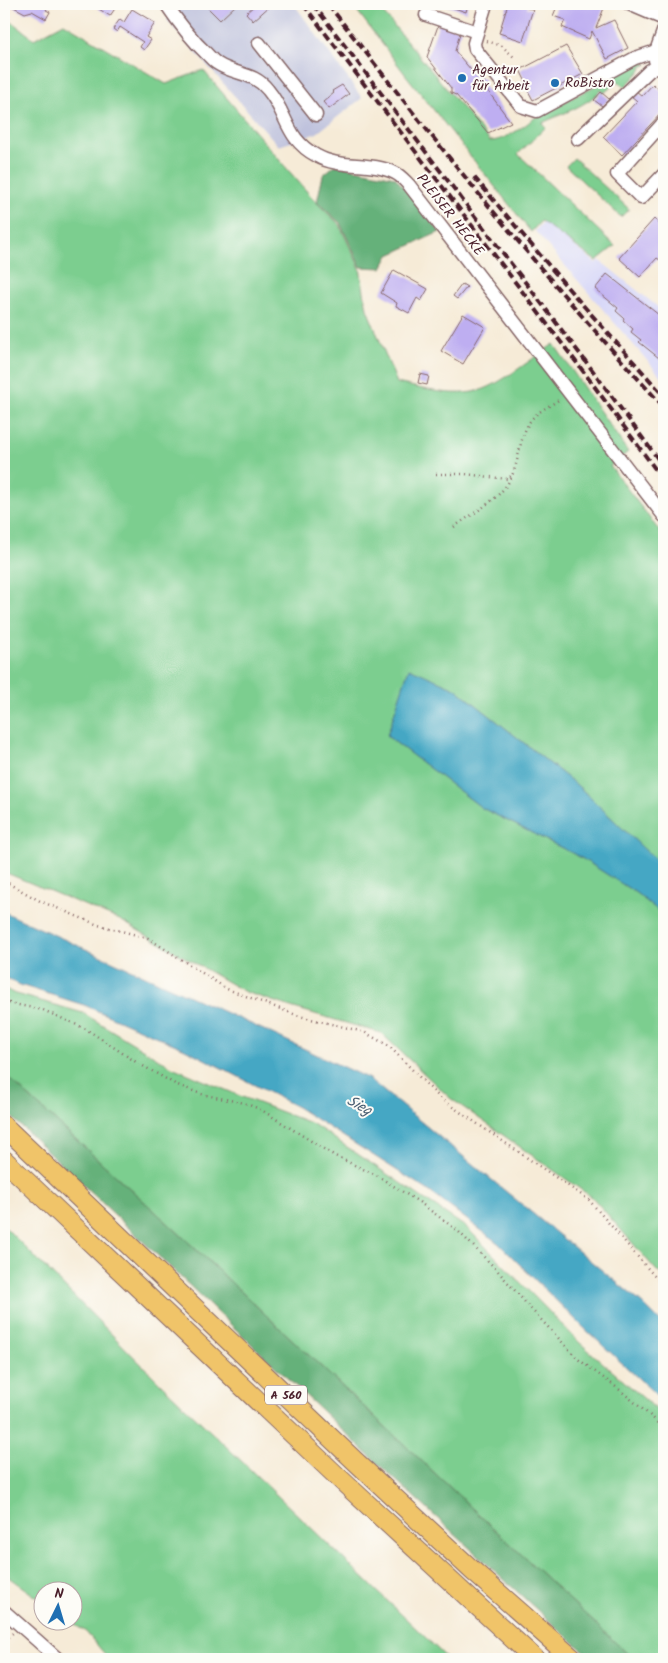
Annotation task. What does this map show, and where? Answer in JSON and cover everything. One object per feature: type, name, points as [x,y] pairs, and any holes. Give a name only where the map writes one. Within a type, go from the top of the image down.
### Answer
[{"type":"highway","name":"A 560","points":[[4,1126],[354,1460],[472,1570],[573,1659]]},
{"type":"highway","name":"A 560","points":[[4,1160],[339,1478],[535,1659]]},
{"type":"street","points":[[166,4],[178,23],[218,64],[258,79],[276,65]]},
{"type":"street","points":[[486,4],[474,43],[475,49],[521,106],[537,111],[636,58],[656,51]]},
{"type":"street","points":[[629,4],[664,19]]},
{"type":"street","points":[[426,15],[477,34]]},
{"type":"street","points":[[662,68],[655,62],[656,51],[664,30]]},
{"type":"street","points":[[259,42],[316,115]]},
{"type":"street","points":[[578,139],[650,70],[662,68]]},
{"type":"street","name":"PLEISER HECKE","points":[[258,79],[269,90],[296,140],[308,151],[319,158],[336,162],[382,168],[396,174],[409,185],[664,516]]},
{"type":"street","points":[[664,122],[617,174],[641,198],[664,174]]},
{"type":"street","points":[[4,1611],[58,1659]]},
{"type":"path","points":[[477,34],[502,46],[516,59]]},
{"type":"path","points":[[454,527],[488,503],[506,486],[517,463],[526,430],[532,420],[569,393]]},
{"type":"path","points":[[436,474],[465,474],[507,479],[512,476]]},
{"type":"path","points":[[4,881],[40,901],[98,925],[148,938],[227,989],[299,1016],[364,1032],[389,1046],[442,1099],[589,1200],[656,1278],[664,1284]]},
{"type":"path","points":[[4,1002],[42,1010],[86,1029],[174,1084],[201,1094],[260,1108],[335,1156],[376,1175],[419,1202],[458,1231],[478,1250],[578,1358],[620,1390],[664,1430]]},
{"type":"path","points":[[4,1654],[17,1659]]},
{"type":"shaded area","points":[[182,4],[294,4],[362,98],[317,133],[279,146],[167,20]]},
{"type":"shaded area","points":[[543,222],[596,263],[599,260],[664,312],[664,380],[535,231]]},
{"type":"green space","points":[[352,4],[376,4],[490,141],[509,135],[537,116],[641,62],[647,64],[641,67],[642,69],[625,87],[618,81],[604,93],[601,90],[589,101],[542,123],[546,127],[518,154],[615,246],[596,261],[541,221],[531,232],[405,74]]},
{"type":"green space","points":[[4,16],[34,39],[64,23],[166,84],[203,70],[317,203],[339,224],[360,268],[367,309],[397,383],[450,393],[481,390],[508,376],[554,344],[628,452],[610,466],[664,537],[664,868],[578,786],[455,688],[409,669],[387,736],[482,808],[580,857],[636,893],[664,915],[664,1276],[656,1270],[593,1198],[450,1098],[381,1033],[245,992],[120,920],[4,872]]},
{"type":"green space","points":[[574,158],[629,209],[621,217],[566,166]]},
{"type":"green space","points":[[335,165],[395,177],[440,232],[389,255],[382,268],[361,267],[340,223],[317,202],[323,175]]},
{"type":"green space","points":[[4,988],[13,993],[83,1013],[172,1067],[313,1124],[467,1228],[580,1343],[664,1416],[664,1659],[633,1659],[171,1226],[4,1074]]},
{"type":"green space","points":[[4,1074],[171,1226],[633,1659],[593,1659],[376,1462],[4,1110]]},
{"type":"green space","points":[[4,1226],[161,1384],[448,1659],[109,1659],[82,1629],[82,1580],[32,1580],[32,1594],[4,1574]]},
{"type":"water","points":[[409,668],[455,688],[578,786],[664,868],[664,915],[636,893],[580,857],[482,808],[387,736]]},
{"type":"water","name":"Sieg","points":[[4,912],[369,1079],[643,1304],[664,1325],[664,1402],[584,1328],[498,1243],[426,1189],[297,1107],[185,1049],[84,1005],[20,985],[4,977]]},
{"type":"building","points":[[8,4],[50,4],[46,10],[50,12],[46,19],[32,11],[25,13]]},
{"type":"building","points":[[91,4],[118,4],[110,16]]},
{"type":"building","points":[[204,4],[237,4],[220,20]]},
{"type":"building","points":[[256,4],[272,4],[253,21],[246,13]]},
{"type":"building","points":[[442,4],[468,4],[466,12]]},
{"type":"building","points":[[508,4],[529,4],[527,8],[533,9],[523,41],[499,33]]},
{"type":"building","points":[[558,4],[592,4],[604,8],[596,28],[614,20],[628,48],[607,59],[592,31],[589,39],[562,27],[565,20],[553,16]]},
{"type":"building","points":[[132,9],[155,23],[146,37],[151,40],[144,50],[140,47],[143,42],[120,27],[117,32],[113,29],[120,19],[124,22]]},
{"type":"building","name":"Agentur für Arbeit","points":[[439,23],[461,30],[455,51],[477,77],[484,79],[484,86],[511,122],[488,133],[456,95],[451,93],[451,88],[427,57]]},
{"type":"building","points":[[566,46],[583,74],[533,100],[520,70]]},
{"type":"building","points":[[653,84],[664,94],[664,110],[622,155],[603,137],[637,101],[630,95],[635,90],[642,96]]},
{"type":"building","points":[[342,85],[349,94],[329,109],[323,102],[334,93],[332,91]]},
{"type":"building","points":[[601,92],[609,99],[602,106],[594,100]]},
{"type":"building","points":[[654,219],[664,228],[664,267],[661,264],[663,262],[657,258],[640,277],[619,258]]},
{"type":"building","points":[[394,270],[428,289],[421,301],[417,298],[409,313],[396,306],[397,303],[381,293]]},
{"type":"building","points":[[607,274],[664,319],[664,362],[639,342],[641,340],[631,332],[633,329],[616,311],[618,308],[595,289]]},
{"type":"building","points":[[462,284],[467,287],[457,299],[453,296]]},
{"type":"building","points":[[463,314],[485,327],[463,364],[441,351]]},
{"type":"building","points":[[420,374],[429,376],[427,385],[418,383]]},
{"type":"railway","points":[[303,4],[586,375],[664,481]]},
{"type":"railway","points":[[313,4],[664,467]]},
{"type":"railway","points":[[328,4],[534,260],[664,407]]},
{"type":"railway","points":[[474,177],[573,294],[664,396]]},
{"type":"place","name":"Agentur für Arbeit","points":[[462,78]]},
{"type":"place","name":"RoBistro","points":[[555,83]]}]
